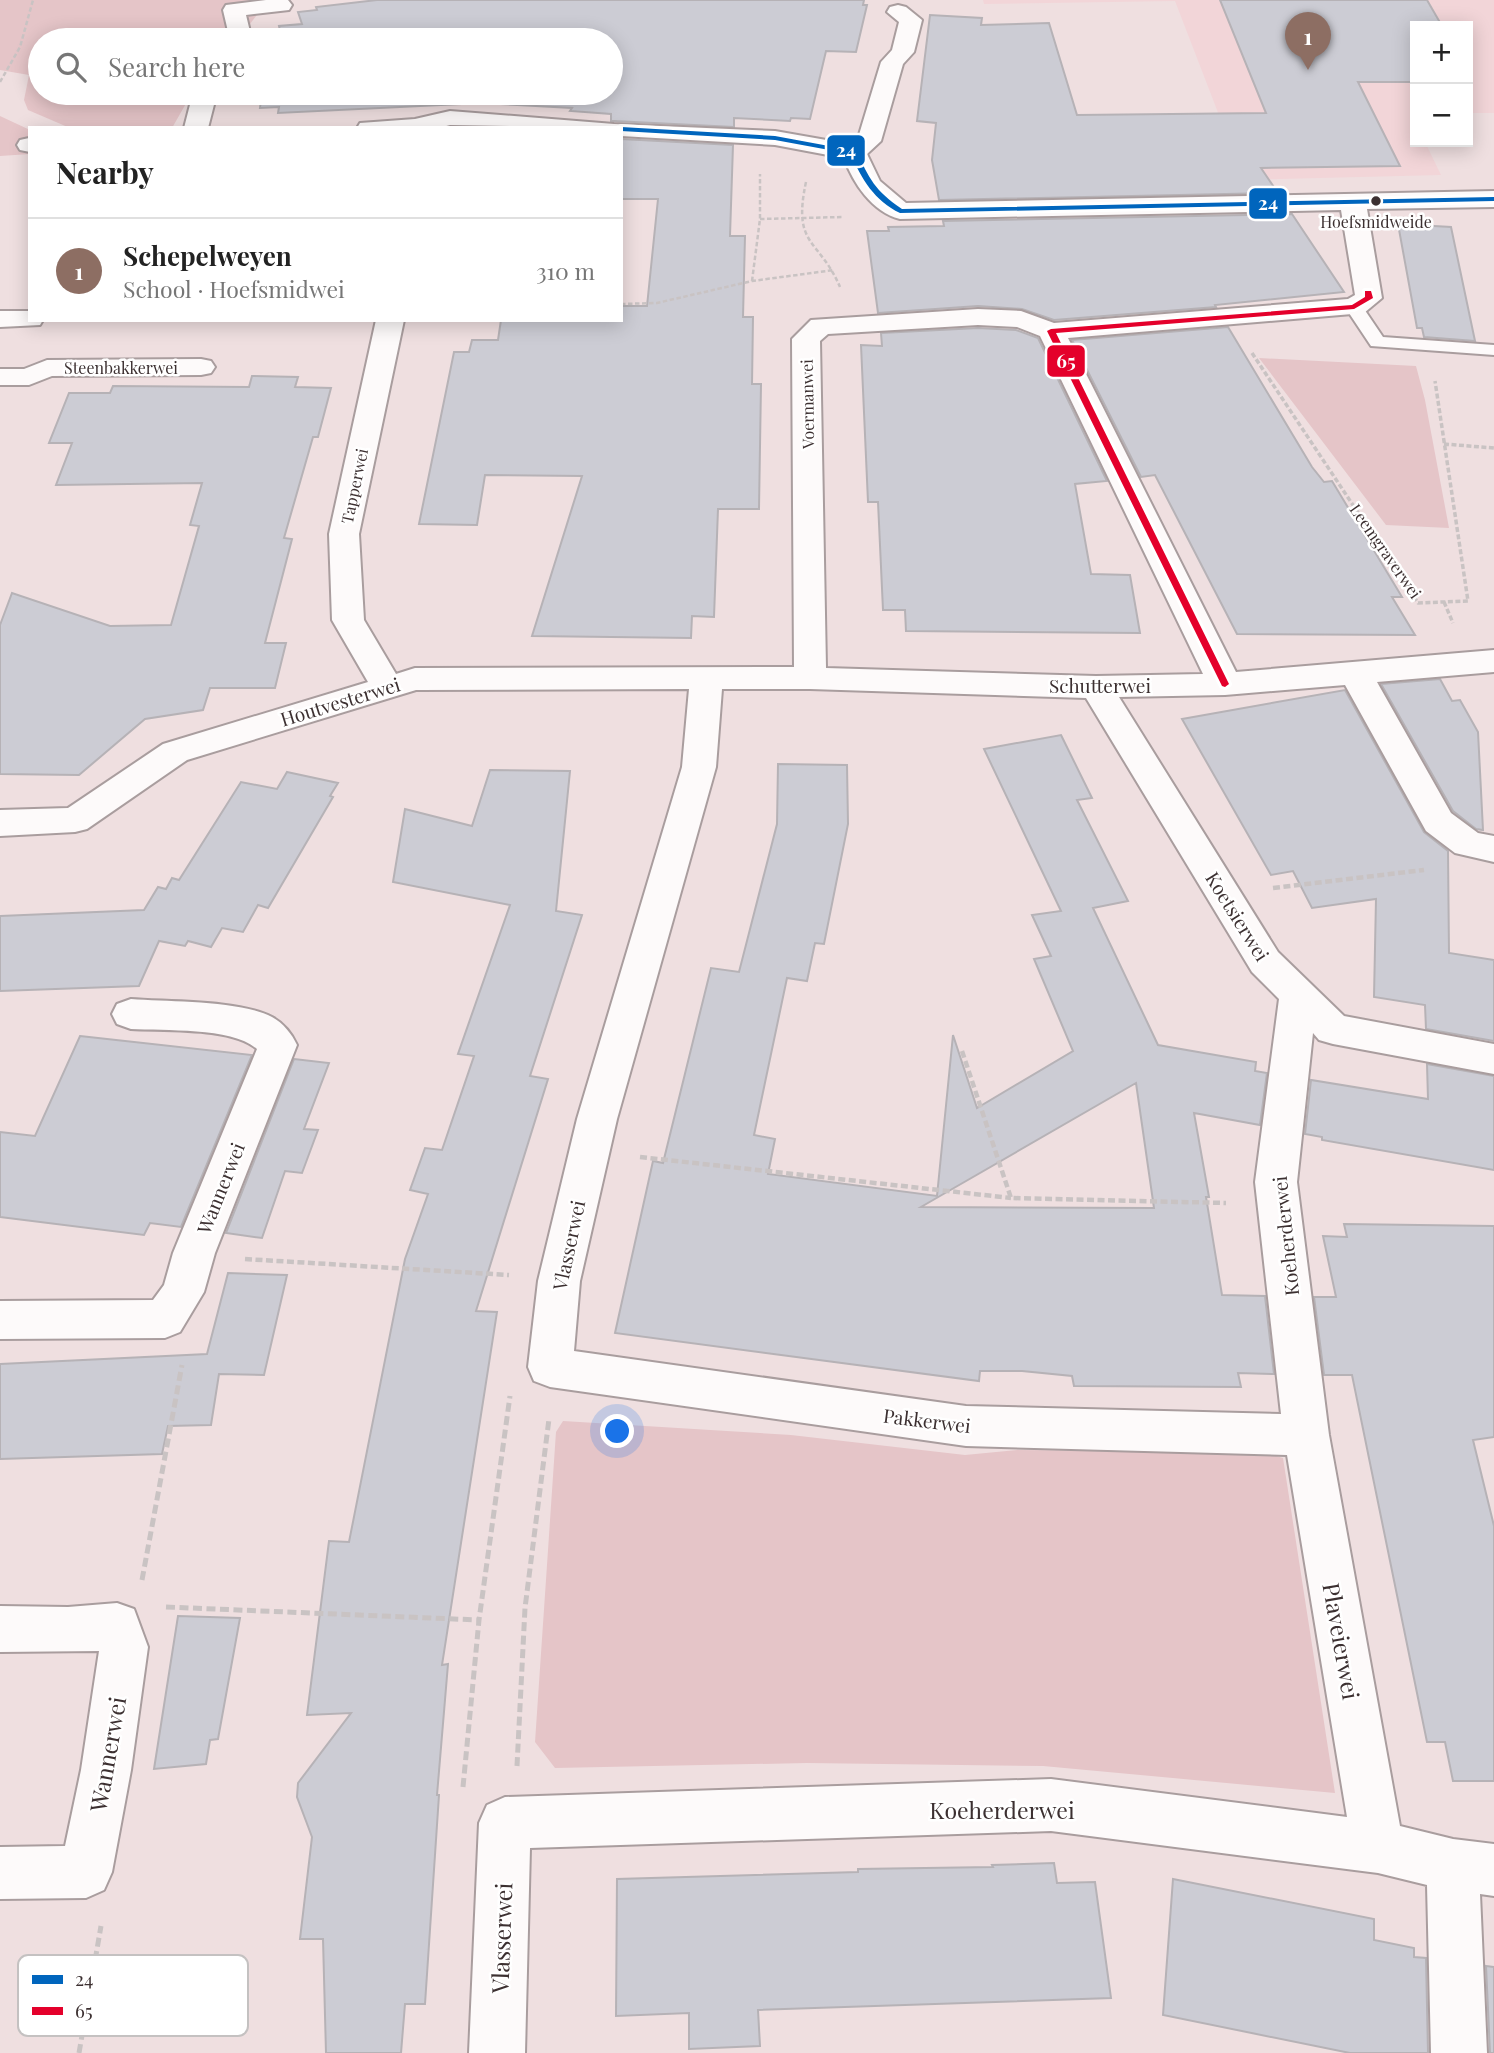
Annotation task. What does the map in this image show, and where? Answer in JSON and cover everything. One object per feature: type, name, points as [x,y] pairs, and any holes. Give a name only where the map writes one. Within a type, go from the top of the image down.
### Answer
[{"type":"street","points":[[238,28],[234,10],[281,5]]},
{"type":"street","points":[[623,129],[760,137],[854,152],[869,141],[892,62],[903,52],[911,20],[898,12]]},
{"type":"street","points":[[197,126],[202,105]]},
{"type":"street","points":[[415,126],[450,118],[576,126]]},
{"type":"street","points":[[854,152],[860,169],[876,195],[900,211],[1494,199]]},
{"type":"street","points":[[1225,684],[1051,331],[1354,307],[1369,298],[1353,203]]},
{"type":"street","name":"Voermanwei","points":[[810,678],[806,339],[821,326],[978,317],[1021,318],[1051,331]]},
{"type":"street","points":[[0,319],[28,320]]},
{"type":"street","name":"Tapperwei","points":[[387,687],[348,620],[344,534],[390,322]]},
{"type":"street","name":"Steenbakkerwei","points":[[0,377],[29,377],[47,368],[201,367]]},
{"type":"street","name":"Schutterwei","points":[[706,678],[810,678],[1096,687],[1225,684],[1494,661]]},
{"type":"street","points":[[1354,671],[1438,822],[1481,846]]},
{"type":"street","name":"Houtvesterwei","points":[[0,823],[75,820],[175,752],[415,678],[706,678]]},
{"type":"street","name":"Vlasserwei","points":[[550,1367],[559,1281],[590,1151],[699,767],[706,678]]},
{"type":"street","name":"Koetsierwei","points":[[1096,687],[1265,962],[1333,1029],[1494,1059]]},
{"type":"street","name":"Koeherderwei","points":[[1298,995],[1276,1182],[1306,1435]]},
{"type":"street","name":"Wannerwei","points":[[0,1320],[165,1318],[183,1292],[194,1253],[278,1045],[259,1028],[223,1020],[131,1014]]},
{"type":"street","name":"Pakkerwei","points":[[550,1367],[966,1426],[1306,1435]]},
{"type":"street","name":"Plaveierwei","points":[[1306,1435],[1378,1847]]},
{"type":"street","name":"Wannerwei","points":[[0,1629],[68,1630],[117,1626],[124,1647],[106,1770],[86,1872]]},
{"type":"street","name":"Koeherderwei","points":[[505,1823],[1051,1805],[1378,1847],[1474,1868]]},
{"type":"street","name":"Vlasserwei","points":[[497,2053],[505,1823]]},
{"type":"street","points":[[1459,2053],[1474,1868]]},
{"type":"street","points":[[0,1873],[86,1872]]},
{"type":"lane","points":[[1354,307],[1377,342],[1494,350]]},
{"type":"path","points":[[0,82],[20,47],[33,0]]},
{"type":"path","points":[[752,281],[760,219],[760,137]]},
{"type":"path","points":[[623,304],[657,303],[752,281],[834,270],[803,231],[801,218],[760,219]]},
{"type":"path","name":"Leemgraverwei","points":[[1226,318],[1418,603],[1468,601],[1429,346]]},
{"type":"path","points":[[1444,444],[1494,448]]},
{"type":"path","points":[[1224,894],[1450,867],[1481,846]]},
{"type":"path","points":[[962,1051],[1011,1198]]},
{"type":"path","points":[[590,1151],[1011,1198],[1279,1204]]},
{"type":"path","points":[[194,1253],[216,1258],[523,1276],[559,1281]]},
{"type":"path","points":[[140,1593],[184,1356]]},
{"type":"path","points":[[511,1387],[479,1620],[462,1794],[505,1823],[517,1776],[525,1608],[554,1380],[550,1367]]},
{"type":"path","points":[[164,1607],[479,1620]]},
{"type":"path","points":[[86,1872],[107,1887],[96,1955]]},
{"type":"shaded area","points":[[0,0],[268,0],[247,28],[28,28],[28,75],[0,70]]},
{"type":"shaded area","points":[[983,0],[1494,0],[1494,113],[1473,113],[1473,21],[1410,21],[1410,147],[1427,147],[1441,175],[1244,180],[1175,1],[984,4]]},
{"type":"shaded area","points":[[28,80],[28,105],[185,105],[173,126],[65,126],[28,110],[24,100]]},
{"type":"shaded area","points":[[0,116],[28,129],[28,154],[0,156]]},
{"type":"shaded area","points":[[1259,358],[1416,366],[1449,528],[1386,525]]},
{"type":"shaded area","points":[[563,1421],[791,1435],[965,1455],[1017,1450],[1262,1452],[1283,1458],[1335,1793],[1043,1766],[807,1763],[555,1768],[535,1742],[556,1432]]},
{"type":"building","points":[[377,0],[864,0],[863,5],[867,5],[856,52],[826,51],[810,119],[791,118],[790,121],[734,118],[734,127],[611,121],[611,114],[570,111],[572,108],[518,105],[623,105],[623,28],[279,28],[302,24],[298,12],[317,10],[316,7]]},
{"type":"building","points":[[1220,0],[1427,0],[1439,21],[1410,21],[1410,82],[1358,82],[1400,166],[1261,168],[1278,193],[939,200],[932,160],[936,123],[917,121],[930,15],[982,18],[981,25],[1049,23],[1077,115],[1266,113]]},
{"type":"building","points":[[260,105],[441,105],[278,113],[279,107],[260,108]]},
{"type":"building","points":[[623,139],[733,145],[730,236],[745,236],[743,317],[753,317],[752,384],[761,384],[759,509],[718,509],[714,617],[692,616],[691,638],[532,636],[582,476],[485,475],[477,525],[419,524],[454,352],[469,352],[472,340],[498,340],[501,322],[623,322],[623,306],[647,306],[658,199],[623,199]]},
{"type":"building","points":[[1292,214],[1344,292],[1215,305],[1216,307],[1054,320],[1022,309],[978,306],[878,313],[867,231],[889,231],[888,227],[944,226],[943,221]]},
{"type":"building","points":[[1398,224],[1451,227],[1475,341],[1424,337],[1422,328],[1417,328]]},
{"type":"building","points":[[1228,327],[1312,467],[1324,482],[1332,481],[1402,597],[1392,597],[1415,635],[1237,634],[1155,475],[1141,477],[1072,340]]},
{"type":"building","points":[[978,328],[1016,330],[1038,338],[1107,481],[1075,484],[1091,574],[1130,575],[1140,633],[906,631],[905,610],[883,610],[878,502],[868,502],[861,345],[882,346],[881,333]]},
{"type":"building","points":[[252,376],[298,377],[295,387],[331,388],[318,437],[313,437],[284,538],[292,539],[265,643],[286,643],[275,688],[210,688],[203,710],[145,719],[79,775],[0,774],[0,625],[12,593],[110,626],[171,625],[199,526],[190,525],[202,483],[56,485],[72,443],[49,443],[69,393],[110,393],[113,386],[249,387]]},
{"type":"building","points":[[1440,679],[1452,701],[1460,700],[1478,732],[1483,830],[1476,829],[1453,811],[1381,684]]},
{"type":"building","points":[[1345,690],[1424,832],[1448,851],[1449,953],[1494,960],[1494,1041],[1426,1029],[1425,1005],[1374,997],[1376,899],[1312,908],[1293,871],[1271,875],[1182,719]]},
{"type":"building","points":[[1061,735],[1092,798],[1077,800],[1128,901],[1093,908],[1158,1045],[1256,1062],[1255,1071],[1267,1073],[1260,1125],[1194,1113],[1222,1295],[1265,1296],[1274,1374],[1238,1373],[1241,1387],[1074,1386],[1072,1376],[1022,1371],[980,1371],[979,1381],[615,1333],[653,1161],[663,1163],[711,968],[739,972],[777,824],[778,764],[847,765],[848,824],[824,944],[815,943],[807,981],[787,978],[754,1135],[775,1139],[768,1174],[937,1196],[953,1035],[977,1108],[1073,1051],[1034,959],[1051,956],[1032,915],[1061,911],[984,749]],"holes":[[[1136,1083],[1154,1208],[921,1207]]]},
{"type":"building","points":[[490,770],[570,771],[556,911],[582,915],[530,1076],[548,1079],[476,1311],[497,1312],[442,1665],[448,1664],[437,1795],[425,2004],[405,2004],[401,2053],[326,2053],[323,1939],[300,1939],[312,1837],[297,1797],[298,1783],[351,1713],[307,1715],[329,1541],[349,1542],[405,1259],[428,1194],[410,1190],[425,1148],[442,1150],[474,1056],[458,1054],[510,905],[393,882],[405,809],[472,826]]},
{"type":"building","points":[[287,772],[338,783],[330,796],[333,797],[268,908],[258,905],[243,932],[222,928],[211,947],[188,941],[185,946],[159,941],[139,986],[0,991],[0,916],[144,910],[158,887],[166,889],[172,878],[179,880],[241,782],[277,789]]},
{"type":"building","points":[[80,1036],[252,1055],[181,1227],[150,1223],[144,1235],[0,1217],[0,1132],[35,1136]]},
{"type":"building","points":[[294,1059],[329,1063],[304,1129],[318,1130],[302,1173],[285,1171],[262,1238],[226,1233]]},
{"type":"building","points":[[1427,1064],[1494,1076],[1494,1170],[1322,1140],[1322,1137],[1305,1134],[1311,1080],[1428,1099]]},
{"type":"building","points":[[1344,1224],[1494,1226],[1494,1437],[1473,1440],[1494,1526],[1494,1781],[1453,1781],[1445,1742],[1427,1742],[1352,1375],[1324,1375],[1314,1297],[1336,1297],[1323,1236],[1347,1237]]},
{"type":"building","points":[[228,1273],[287,1275],[264,1375],[219,1374],[211,1425],[168,1426],[162,1454],[0,1459],[0,1364],[207,1354]]},
{"type":"building","points":[[178,1616],[240,1618],[218,1739],[210,1740],[206,1764],[154,1769]]},
{"type":"building","points":[[1054,1863],[1057,1883],[1095,1882],[1111,1998],[758,2010],[760,2046],[689,2049],[689,2013],[616,2016],[617,1879]]},
{"type":"building","points":[[1173,1879],[1374,1919],[1374,1940],[1414,1948],[1414,1957],[1426,1958],[1428,2053],[1350,2053],[1163,2015]]},
{"type":"building","points":[[1486,1966],[1494,1967],[1494,2053],[1490,2053]]},
{"type":"transit line","name":"24","points":[[623,129],[775,138],[854,152],[871,186],[900,211],[1494,199]]},
{"type":"transit line","name":"65","points":[[1225,684],[1051,331],[1354,307],[1369,298],[1368,293]]},
{"type":"place","name":"Schepelweyen","points":[[1308,70]]},
{"type":"place","name":"Hoefsmidweide","points":[[1376,201]]}]
